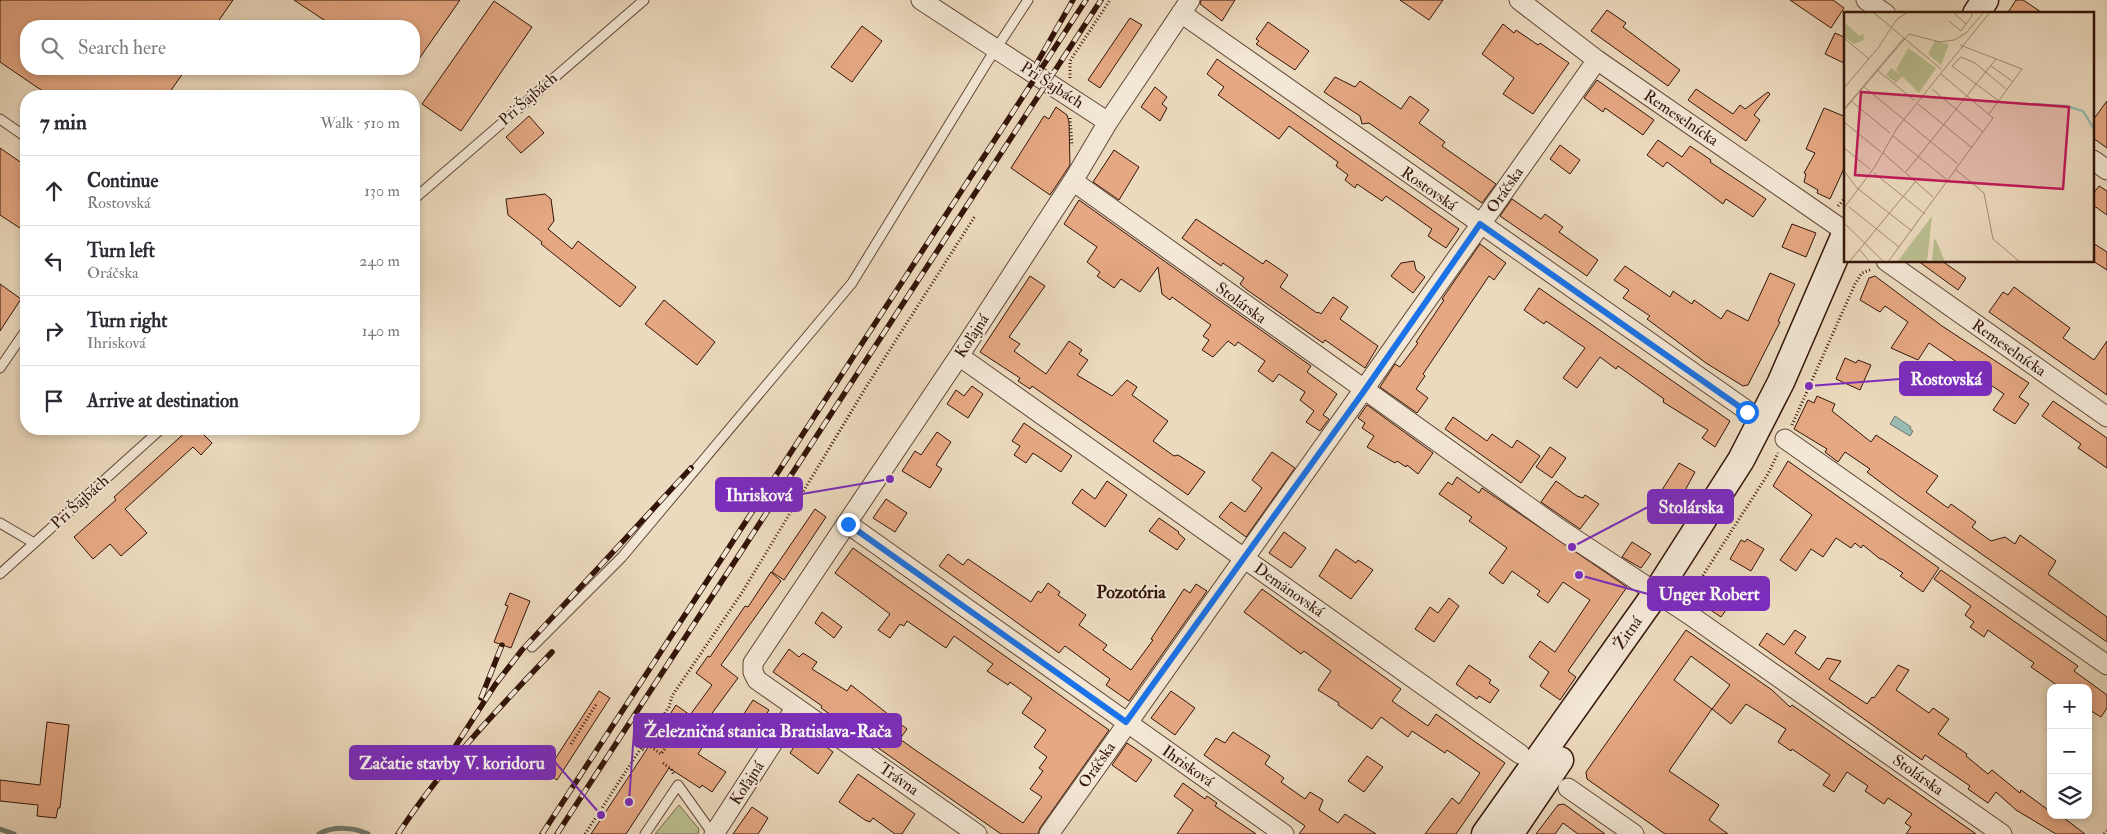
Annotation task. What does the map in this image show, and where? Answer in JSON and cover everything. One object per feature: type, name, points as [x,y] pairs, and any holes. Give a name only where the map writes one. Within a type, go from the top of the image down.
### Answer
[{"type":"main road","points":[[1958,12],[1966,0]]},
{"type":"main road","points":[[1977,12],[1985,0]]},
{"type":"main road","name":"Žitná","points":[[1510,834],[1663,598],[1751,442],[1785,374],[1844,237]]},
{"type":"main road","name":"Žitná","points":[[1486,834],[1742,491],[1781,422],[1851,262]]},
{"type":"street","name":"Pri Šajbách","points":[[922,0],[1108,122]]},
{"type":"street","name":"Remeselnícka","points":[[1519,0],[1596,60],[1844,231]]},
{"type":"street","points":[[1866,0],[1883,12]]},
{"type":"street","name":"Koľajná","points":[[753,670],[754,661],[848,524],[959,356],[1073,180],[1108,122],[1185,7]]},
{"type":"street","name":"Rostovská","points":[[1185,7],[1480,224],[1752,414]]},
{"type":"street","name":"Oráčska","points":[[1049,834],[1126,722],[1364,391],[1596,60]]},
{"type":"street","points":[[2094,161],[2107,170]]},
{"type":"street","name":"Stolárska","points":[[1073,180],[1364,391],[1561,530],[1663,598],[2002,834]]},
{"type":"street","name":"Remeselnícka","points":[[1887,262],[2107,417]]},
{"type":"street","name":"Demänovská","points":[[959,356],[1520,754]]},
{"type":"street","points":[[1785,439],[2107,665]]},
{"type":"street","name":"Ihrisková","points":[[848,524],[1284,834]]},
{"type":"street","name":"Trávna","points":[[753,670],[757,680],[977,834]]},
{"type":"street","name":"Koľajná","points":[[713,834],[796,707]]},
{"type":"street","points":[[1568,788],[1634,834]]},
{"type":"lane","name":"Pri Šajbách","points":[[420,194],[644,0]]},
{"type":"lane","points":[[532,647],[622,557],[852,283],[996,48],[1028,0]]},
{"type":"lane","points":[[0,119],[20,133]]},
{"type":"lane","points":[[0,368],[20,339]]},
{"type":"lane","name":"Pri Šajbách","points":[[0,574],[154,435]]},
{"type":"lane","points":[[0,523],[34,544]]},
{"type":"lane","points":[[645,834],[678,785],[713,834]]},
{"type":"path","points":[[1064,92],[1070,80],[1070,60],[1110,0]]},
{"type":"path","points":[[1068,112],[1073,133],[1072,148]]},
{"type":"path","points":[[585,834],[643,750],[645,743],[668,707],[672,696],[743,591],[868,384],[975,216]]},
{"type":"path","points":[[571,744],[597,702]]},
{"type":"path","points":[[645,743],[661,754],[667,746],[652,736]]},
{"type":"path","points":[[2104,834],[2107,831]]},
{"type":"green space","points":[[679,805],[699,829],[698,834],[655,834]]},
{"type":"water","points":[[1895,416],[1911,427],[1910,429],[1913,431],[1910,436],[1890,424]]},
{"type":"building","points":[[0,0],[233,0],[219,20],[20,20],[20,75],[182,75],[171,90],[41,90],[0,62]]},
{"type":"building","points":[[294,0],[460,0],[420,57],[420,20],[324,20]]},
{"type":"building","points":[[1201,0],[1235,0],[1222,21],[1200,4]]},
{"type":"building","points":[[1400,0],[1443,0],[1429,20]]},
{"type":"building","points":[[1790,0],[1833,0],[1844,8],[1831,28]]},
{"type":"building","points":[[2016,0],[2023,0],[2041,12],[2008,12]]},
{"type":"building","points":[[494,1],[532,27],[461,131],[422,104]]},
{"type":"building","points":[[1607,10],[1626,23],[1623,27],[1680,70],[1668,86],[1591,31]]},
{"type":"building","points":[[1130,18],[1142,25],[1100,88],[1088,80]]},
{"type":"building","points":[[1268,22],[1309,51],[1295,70],[1256,44],[1259,41],[1256,39]]},
{"type":"building","points":[[1503,24],[1514,33],[1516,30],[1538,45],[1540,43],[1569,63],[1533,114],[1503,94],[1514,78],[1482,54]]},
{"type":"building","points":[[862,26],[882,41],[852,82],[831,67]]},
{"type":"building","points":[[1835,33],[1844,37],[1844,63],[1825,54]]},
{"type":"building","points":[[1217,59],[1459,229],[1446,248],[1428,236],[1432,229],[1386,196],[1382,201],[1357,184],[1355,188],[1345,180],[1348,175],[1336,166],[1338,162],[1289,126],[1279,139],[1218,95],[1224,87],[1207,74]]},
{"type":"building","points":[[1335,77],[1355,87],[1360,81],[1401,109],[1410,96],[1429,110],[1419,123],[1445,142],[1442,146],[1496,184],[1482,203],[1369,123],[1362,124],[1360,116],[1324,92]]},
{"type":"building","points":[[1597,80],[1654,120],[1643,135],[1605,108],[1603,112],[1584,98]]},
{"type":"building","points":[[1155,87],[1167,97],[1162,104],[1167,108],[1160,121],[1141,107]]},
{"type":"building","points":[[1696,89],[1733,114],[1740,105],[1745,109],[1768,92],[1770,94],[1754,115],[1760,120],[1746,141],[1688,100]]},
{"type":"building","points":[[2107,101],[2107,148],[2094,139],[2094,119]]},
{"type":"building","points":[[1056,107],[1067,115],[1069,122],[1070,165],[1050,195],[1011,168],[1044,116],[1049,119]]},
{"type":"building","points":[[1824,108],[1844,116],[1844,168],[1830,199],[1817,193],[1818,190],[1804,182],[1806,174],[1804,173],[1815,153],[1806,149]]},
{"type":"building","points":[[529,116],[544,133],[521,153],[506,137]]},
{"type":"building","points":[[1658,140],[1682,157],[1690,146],[1711,160],[1710,162],[1766,199],[1753,217],[1726,199],[1723,204],[1667,162],[1663,167],[1647,155]]},
{"type":"building","points":[[1560,145],[1580,160],[1570,174],[1550,159]]},
{"type":"building","points":[[0,148],[20,162],[20,228],[0,215]]},
{"type":"building","points":[[1114,150],[1139,167],[1119,200],[1093,182]]},
{"type":"building","points":[[2099,186],[2107,191],[2107,215],[2094,206],[2094,193]]},
{"type":"building","points":[[545,194],[551,199],[554,221],[548,229],[572,249],[578,241],[636,287],[620,307],[508,215],[506,199]]},
{"type":"building","points":[[1512,199],[1541,219],[1545,214],[1563,227],[1559,232],[1598,260],[1587,276],[1500,216]]},
{"type":"building","points":[[1079,200],[1311,366],[1307,372],[1337,394],[1323,415],[1329,419],[1320,431],[1306,422],[1314,411],[1300,400],[1305,392],[1279,374],[1273,382],[1258,371],[1265,361],[1238,342],[1235,346],[1228,341],[1213,357],[1202,350],[1209,340],[1203,336],[1211,325],[1172,297],[1170,300],[1162,294],[1158,267],[1140,292],[1121,279],[1114,288],[1097,276],[1100,272],[1087,262],[1097,247],[1064,224]]},
{"type":"building","points":[[1196,219],[1263,264],[1266,260],[1288,275],[1280,287],[1317,313],[1321,314],[1333,297],[1348,307],[1340,319],[1378,346],[1365,368],[1325,340],[1323,343],[1247,290],[1240,284],[1244,278],[1223,263],[1221,266],[1182,238]]},
{"type":"building","points":[[1792,224],[1816,233],[1806,257],[1782,247]]},
{"type":"building","points":[[1480,244],[1506,263],[1494,280],[1489,276],[1423,374],[1425,376],[1416,389],[1428,398],[1417,413],[1380,387],[1395,364],[1400,367],[1418,343],[1416,342],[1444,300],[1442,299]]},
{"type":"building","points":[[2094,244],[2107,252],[2107,270],[2094,262]]},
{"type":"building","points":[[1414,261],[1416,270],[1425,277],[1413,293],[1391,276],[1401,263]]},
{"type":"building","points":[[1919,262],[1943,262],[1966,278],[1958,290]]},
{"type":"building","points":[[1625,266],[1670,297],[1673,291],[1692,304],[1694,300],[1721,319],[1727,310],[1748,321],[1770,273],[1795,284],[1778,321],[1780,322],[1748,385],[1743,386],[1706,363],[1647,319],[1650,316],[1623,298],[1629,290],[1614,280]]},
{"type":"building","points":[[1030,276],[1045,286],[1009,337],[1020,344],[1014,351],[1046,374],[1069,341],[1082,350],[1079,354],[1088,360],[1077,375],[1112,396],[1127,380],[1137,387],[1132,395],[1168,421],[1153,441],[1174,456],[1178,455],[1205,472],[1188,495],[1032,386],[1030,389],[1018,381],[1020,378],[980,352]]},
{"type":"building","points":[[1875,276],[1942,326],[2029,383],[2019,397],[2029,404],[2015,424],[1993,410],[2004,394],[1929,343],[1918,360],[1891,348],[1908,322],[1885,306],[1880,312],[1860,300],[1869,278]]},
{"type":"building","points":[[0,284],[20,298],[20,301],[0,331]]},
{"type":"building","points":[[2014,287],[2070,328],[2063,338],[2094,360],[2107,341],[2107,395],[1989,312],[2003,292],[2008,295]]},
{"type":"building","points":[[1539,288],[1730,421],[1715,447],[1702,438],[1708,430],[1663,402],[1664,399],[1618,366],[1616,369],[1600,357],[1577,388],[1563,378],[1585,348],[1546,321],[1544,324],[1524,310]]},
{"type":"building","points":[[664,300],[715,342],[697,365],[645,324]]},
{"type":"building","points":[[1845,358],[1856,363],[1858,360],[1871,365],[1860,390],[1836,379]]},
{"type":"building","points":[[972,386],[983,394],[968,418],[947,404],[956,390],[964,396]]},
{"type":"building","points":[[1817,396],[1835,404],[1832,411],[1871,442],[1876,435],[1938,476],[1926,492],[1948,508],[1951,504],[1976,522],[1972,527],[1991,541],[2005,537],[2015,544],[2020,535],[2056,561],[2048,574],[2107,617],[2107,642],[1896,494],[1867,472],[1870,469],[1845,452],[1838,462],[1825,452],[1827,449],[1794,429],[1808,400],[1814,403]]},
{"type":"building","points":[[2053,401],[2107,438],[2107,468],[2078,448],[2081,444],[2042,416]]},
{"type":"building","points":[[1367,405],[1433,453],[1418,474],[1407,465],[1406,467],[1397,461],[1395,463],[1367,447],[1374,436],[1362,428],[1365,423],[1358,418]]},
{"type":"building","points":[[1453,417],[1487,441],[1492,434],[1512,448],[1517,440],[1540,456],[1521,483],[1445,429]]},
{"type":"building","points":[[1024,423],[1072,456],[1061,472],[1033,453],[1026,463],[1014,455],[1020,446],[1012,441]]},
{"type":"building","points":[[937,432],[951,442],[936,465],[942,469],[930,488],[902,471],[915,451],[921,455]]},
{"type":"building","points":[[182,435],[204,435],[212,443],[201,455],[193,447],[125,509],[147,533],[121,556],[110,544],[93,559],[74,537],[116,500],[114,497]]},
{"type":"building","points":[[1550,447],[1566,458],[1552,478],[1536,467]]},
{"type":"building","points":[[1272,452],[1295,468],[1246,537],[1219,517],[1231,502],[1245,512],[1262,488],[1252,480]]},
{"type":"building","points":[[1788,461],[1939,568],[1923,592],[1900,576],[1903,573],[1880,559],[1863,545],[1861,548],[1855,543],[1851,548],[1836,538],[1823,557],[1811,549],[1796,571],[1780,560],[1812,515],[1773,486]]},
{"type":"building","points":[[1679,463],[1695,472],[1675,509],[1657,498]]},
{"type":"building","points":[[1457,477],[1479,493],[1482,488],[1627,587],[1568,671],[1576,677],[1560,700],[1540,686],[1549,672],[1529,657],[1540,641],[1555,652],[1590,600],[1563,582],[1548,603],[1537,595],[1540,591],[1512,571],[1503,584],[1489,573],[1507,548],[1469,521],[1472,517],[1439,494],[1448,482],[1452,485]]},
{"type":"building","points":[[1107,481],[1127,495],[1105,527],[1072,503],[1082,489],[1095,499]]},
{"type":"building","points":[[1556,481],[1577,496],[1583,498],[1585,495],[1599,504],[1580,529],[1541,502]]},
{"type":"building","points":[[886,499],[907,513],[895,532],[873,518]]},
{"type":"building","points":[[815,509],[826,517],[784,580],[772,572]]},
{"type":"building","points":[[1159,518],[1179,532],[1185,539],[1177,550],[1149,531]]},
{"type":"building","points":[[1284,532],[1306,548],[1291,568],[1269,553]]},
{"type":"building","points":[[1747,539],[1764,549],[1751,571],[1730,559],[1741,540],[1745,542]]},
{"type":"building","points":[[1632,542],[1651,554],[1641,568],[1622,557]]},
{"type":"building","points":[[853,548],[1109,730],[1040,828],[1038,834],[1001,834],[821,708],[822,706],[773,672],[789,649],[799,657],[803,653],[817,662],[812,669],[847,691],[851,685],[907,729],[900,739],[1023,823],[1042,797],[1030,789],[1043,771],[1039,768],[1047,757],[1034,747],[1046,730],[1022,713],[1032,698],[1010,682],[1008,685],[987,671],[993,664],[954,636],[946,648],[907,621],[904,626],[900,624],[890,638],[878,630],[890,614],[835,573]]},
{"type":"building","points":[[1336,549],[1356,563],[1358,560],[1373,570],[1351,599],[1319,576]]},
{"type":"building","points":[[948,554],[963,565],[968,559],[1031,602],[1038,591],[1041,593],[1048,583],[1060,592],[1058,595],[1086,615],[1079,625],[1107,645],[1103,650],[1131,670],[1153,640],[1151,639],[1184,589],[1190,593],[1196,584],[1207,591],[1129,701],[1106,685],[1110,679],[1065,646],[1059,653],[939,566]]},
{"type":"building","points":[[1941,570],[2078,666],[2074,671],[2092,684],[2055,684],[2031,667],[2034,663],[1988,630],[1984,637],[1970,627],[1974,622],[1965,615],[1971,606],[1934,579]]},
{"type":"building","points":[[771,572],[781,581],[721,665],[738,678],[704,724],[713,731],[698,754],[726,772],[712,792],[702,785],[700,788],[669,768],[626,834],[591,834],[676,705],[690,715],[712,685],[696,673],[708,656],[710,657],[745,606],[748,607]]},
{"type":"building","points":[[1714,586],[1733,600],[1721,617],[1703,605]]},
{"type":"building","points":[[1262,589],[1401,689],[1392,701],[1428,726],[1436,714],[1505,763],[1456,834],[1425,834],[1452,798],[1459,804],[1480,773],[1447,750],[1445,753],[1412,731],[1408,737],[1381,717],[1372,729],[1338,705],[1339,703],[1318,690],[1331,671],[1304,651],[1301,654],[1244,612]]},
{"type":"building","points":[[510,593],[530,601],[511,648],[494,642],[508,606],[505,605]]},
{"type":"building","points":[[1449,598],[1459,606],[1434,642],[1415,629],[1430,607],[1438,613]]},
{"type":"building","points":[[822,612],[842,627],[834,638],[815,623]]},
{"type":"building","points":[[1686,630],[1772,690],[1790,707],[1792,705],[1976,834],[1906,834],[1911,827],[1905,823],[1912,814],[1888,798],[1884,804],[1865,791],[1868,786],[1847,772],[1834,792],[1823,785],[1830,775],[1792,749],[1791,751],[1778,742],[1786,729],[1746,704],[1731,724],[1712,709],[1669,771],[1719,805],[1709,820],[1728,834],[1665,834],[1587,779],[1586,772]],"holes":[[[1691,656],[1730,685],[1712,709],[1674,680]]]},
{"type":"building","points":[[1795,630],[1806,637],[1795,653],[1819,670],[1827,658],[1841,661],[1829,679],[1867,704],[1872,697],[1874,698],[1898,665],[1909,670],[1896,690],[1929,713],[1933,708],[1949,719],[1938,734],[1967,754],[1966,756],[1988,774],[1992,770],[2020,793],[2021,790],[2047,809],[2047,819],[2065,819],[2085,834],[2056,834],[2016,810],[1996,792],[1988,803],[1968,789],[1970,786],[1925,755],[1922,760],[1759,645],[1767,633],[1784,645]]},
{"type":"building","points":[[1469,665],[1491,680],[1489,683],[1499,690],[1490,703],[1479,696],[1477,699],[1456,684]]},
{"type":"building","points":[[2092,684],[2107,695],[2107,708],[2101,717],[2092,711]]},
{"type":"building","points":[[599,691],[610,698],[557,780],[546,773]]},
{"type":"building","points":[[1171,691],[1195,708],[1175,735],[1151,718]]},
{"type":"building","points":[[753,700],[769,710],[754,733],[738,723]]},
{"type":"building","points":[[47,722],[69,725],[60,808],[58,808],[56,818],[37,816],[38,805],[0,801],[0,780],[40,785]]},
{"type":"building","points":[[1233,732],[1270,756],[1265,764],[1284,778],[1281,782],[1305,799],[1310,792],[1323,800],[1319,810],[1338,823],[1345,814],[1376,834],[1299,834],[1305,826],[1204,755],[1216,738],[1225,743]]},
{"type":"building","points":[[810,735],[833,752],[818,774],[790,753],[800,738],[805,743]]},
{"type":"building","points":[[1127,743],[1152,760],[1136,782],[1112,765]]},
{"type":"building","points":[[1367,756],[1383,767],[1364,792],[1348,781]]},
{"type":"building","points":[[858,774],[915,814],[902,834],[895,834],[873,818],[870,822],[865,820],[839,802]]},
{"type":"building","points":[[1183,783],[1205,799],[1207,796],[1217,803],[1215,806],[1256,834],[1177,834],[1193,810],[1174,796]]},
{"type":"building","points":[[1564,804],[1605,834],[1578,834],[1563,823],[1555,834],[1536,834],[1558,805]]},
{"type":"building","points":[[752,807],[768,818],[758,834],[733,834]]},
{"type":"waterway","points":[[319,834],[343,828],[368,834]]},
{"type":"waterway","points":[[0,829],[14,834]]},
{"type":"railway","points":[[1033,70],[1073,0]]},
{"type":"railway","points":[[542,834],[1086,0]]},
{"type":"railway","points":[[557,834],[1101,0]]},
{"type":"railway","points":[[449,756],[495,685],[522,650],[691,468]]},
{"type":"railway","points":[[481,698],[502,645]]},
{"type":"railway","points":[[398,834],[452,762],[552,652]]},
{"type":"place","name":"Rostovská","points":[[1809,386]]},
{"type":"place","name":"Ihrisková","points":[[890,479]]},
{"type":"place","name":"Stolárska","points":[[1572,547]]},
{"type":"place","name":"Unger Robert","points":[[1579,575]]},
{"type":"place","name":"Železničná stanica Bratislava-Rača","points":[[629,802]]},
{"type":"place","name":"Začatie stavby V. koridoru","points":[[601,815]]},
{"type":"district","name":"Pozotória","points":[[1131,592]]},
{"type":"route","points":[[848,524],[1126,722],[1364,391],[1480,224],[1747,412]]}]
